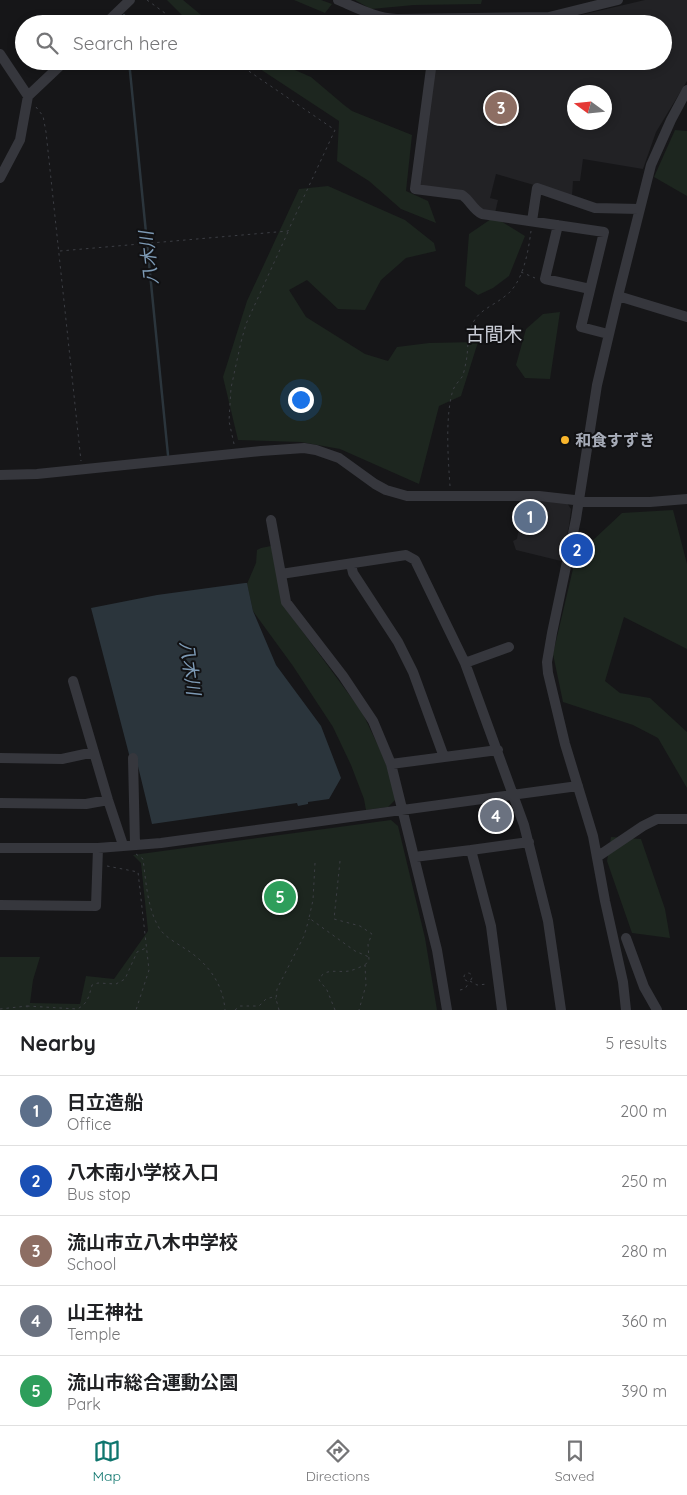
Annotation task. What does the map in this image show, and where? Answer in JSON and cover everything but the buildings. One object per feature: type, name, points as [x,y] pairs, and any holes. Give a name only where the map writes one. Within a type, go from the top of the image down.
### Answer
[{"type":"street","points":[[114,15],[130,0]]},
{"type":"street","points":[[338,0],[378,15]]},
{"type":"street","points":[[557,15],[618,0]]},
{"type":"street","points":[[0,54],[28,96]]},
{"type":"street","points":[[0,178],[20,140],[28,96],[55,70]]},
{"type":"street","points":[[431,70],[414,189],[462,195],[482,214],[604,232],[581,326],[608,334]]},
{"type":"street","points":[[626,1010],[593,836],[550,681],[547,662],[570,550],[597,385],[608,334],[639,209],[655,155],[687,90]]},
{"type":"street","points":[[532,221],[537,188],[595,208],[639,209]]},
{"type":"street","points":[[558,225],[546,279],[590,289]]},
{"type":"street","points":[[618,296],[687,317]]},
{"type":"street","points":[[0,475],[82,470],[295,448],[316,450],[339,458],[375,484],[386,490],[408,496],[539,496],[579,501],[650,502],[687,499]]},
{"type":"street","points":[[272,520],[286,602],[338,668],[373,721],[391,764],[437,950],[447,1010]]},
{"type":"street","points":[[281,574],[406,555],[415,560],[465,663],[498,750],[529,842],[548,921],[561,1010]]},
{"type":"street","points":[[351,564],[352,573],[398,642],[414,672],[444,758]]},
{"type":"street","points":[[465,663],[509,647]]},
{"type":"street","points":[[73,681],[123,845]]},
{"type":"street","points":[[391,764],[498,750]]},
{"type":"street","points":[[0,758],[62,759],[94,752]]},
{"type":"street","points":[[133,758],[135,844]]},
{"type":"street","points":[[0,848],[98,848],[161,842],[578,786]]},
{"type":"street","points":[[0,803],[86,804],[108,800]]},
{"type":"street","points":[[597,857],[643,826],[658,819],[687,819]]},
{"type":"street","points":[[414,858],[529,842]]},
{"type":"street","points":[[0,905],[96,906],[98,848]]},
{"type":"street","points":[[470,850],[491,926],[502,1010]]},
{"type":"street","points":[[626,938],[644,987],[658,1010]]},
{"type":"path","points":[[146,0],[167,15]]},
{"type":"path","points":[[236,454],[229,421],[231,388],[240,342],[246,324],[334,130],[247,70]]},
{"type":"path","points":[[28,96],[43,116],[46,132],[82,470]]},
{"type":"path","points":[[450,496],[448,456],[451,404],[453,390],[463,376],[467,360],[470,328],[475,319],[511,291],[527,254],[532,221]]},
{"type":"path","points":[[60,251],[288,231]]},
{"type":"path","points":[[520,272],[540,280],[546,279]]},
{"type":"path","points":[[123,845],[143,859],[150,906],[158,928],[171,940],[200,960],[211,972],[220,987],[225,1010]]},
{"type":"path","points":[[335,1010],[327,990],[319,980],[320,977],[328,972],[348,971],[365,965],[370,960],[368,944],[372,934],[360,926],[334,918],[340,861]]},
{"type":"path","points":[[280,1010],[276,999],[277,988],[304,936],[313,900],[314,863]]},
{"type":"path","points":[[100,865],[138,872],[149,970],[136,1010]]},
{"type":"path","points":[[309,918],[355,951],[369,958]]},
{"type":"path","points":[[0,1009],[27,1006],[77,1009],[87,1002],[92,986],[98,983],[116,984],[125,979],[137,952],[146,948]]},
{"type":"path","points":[[359,1010],[366,985],[365,965]]},
{"type":"path","points":[[460,990],[466,988],[469,981],[473,976],[466,973],[463,979],[469,981],[477,985],[498,982]]},
{"type":"path","points":[[235,1010],[240,1006],[259,1006],[266,999],[273,997],[276,999]]},
{"type":"shaded area","points":[[167,0],[183,0],[201,15],[182,15]]},
{"type":"shaded area","points":[[294,0],[321,0],[332,4],[325,13]]},
{"type":"shaded area","points":[[355,0],[482,0],[481,4],[414,5],[371,9]]},
{"type":"shaded area","points":[[645,0],[687,0],[687,81],[656,132],[643,169],[583,159],[580,181],[573,181],[572,196],[496,174],[490,198],[498,200],[495,213],[478,208],[465,192],[417,185],[434,70],[672,70],[672,15],[581,15]]},
{"type":"shaded area","points":[[262,70],[295,70],[311,77],[352,111],[412,135],[406,191],[428,201],[436,223],[401,209],[369,181],[337,161],[339,121]]},
{"type":"shaded area","points":[[675,130],[687,131],[687,196],[654,177]]},
{"type":"shaded area","points":[[328,186],[405,220],[434,243],[436,251],[406,258],[381,280],[365,310],[338,309],[307,280],[289,290],[306,317],[365,354],[388,361],[397,347],[429,343],[478,342],[461,396],[439,406],[419,484],[340,449],[301,442],[238,440],[223,377],[247,301],[299,189]]},
{"type":"shaded area","points":[[494,217],[525,236],[509,276],[493,288],[478,295],[465,286],[469,234]]},
{"type":"shaded area","points":[[560,312],[550,379],[525,378],[516,365],[526,329],[543,314]]},
{"type":"shaded area","points":[[523,500],[567,503],[571,509],[561,561],[516,550],[513,541],[517,539]]},
{"type":"shaded area","points":[[673,510],[687,564],[687,649],[624,617],[605,681],[620,693],[650,698],[687,732],[687,788],[658,738],[633,725],[563,702],[553,654],[576,556],[622,513]]},
{"type":"shaded area","points":[[271,546],[283,605],[362,712],[384,758],[397,798],[388,807],[366,810],[364,799],[351,765],[333,727],[293,666],[253,611],[247,584],[256,563],[257,550]]},
{"type":"shaded area","points":[[391,820],[398,826],[425,938],[437,1010],[0,1010],[0,957],[40,957],[33,980],[30,1003],[80,1004],[86,976],[114,979],[148,931],[141,863],[133,855]]},
{"type":"shaded area","points":[[611,837],[641,839],[665,909],[670,938],[632,933],[607,861]]},
{"type":"water","points":[[247,583],[253,611],[276,665],[321,726],[341,778],[329,799],[308,802],[308,804],[298,806],[297,803],[152,824],[136,758],[130,758],[91,608],[157,595]]},
{"type":"waterway","name":"八木川","points":[[130,70],[168,455]]},
{"type":"place","name":"流山市立八木中学校","points":[[501,108]]},
{"type":"place","name":"和食すずき","points":[[565,440]]},
{"type":"place","name":"日立造船","points":[[530,517]]},
{"type":"place","name":"八木南小学校入口","points":[[577,550]]},
{"type":"place","name":"山王神社","points":[[496,816]]},
{"type":"place","name":"流山市総合運動公園","points":[[280,897]]},
{"type":"district","name":"古間木","points":[[494,334]]}]
